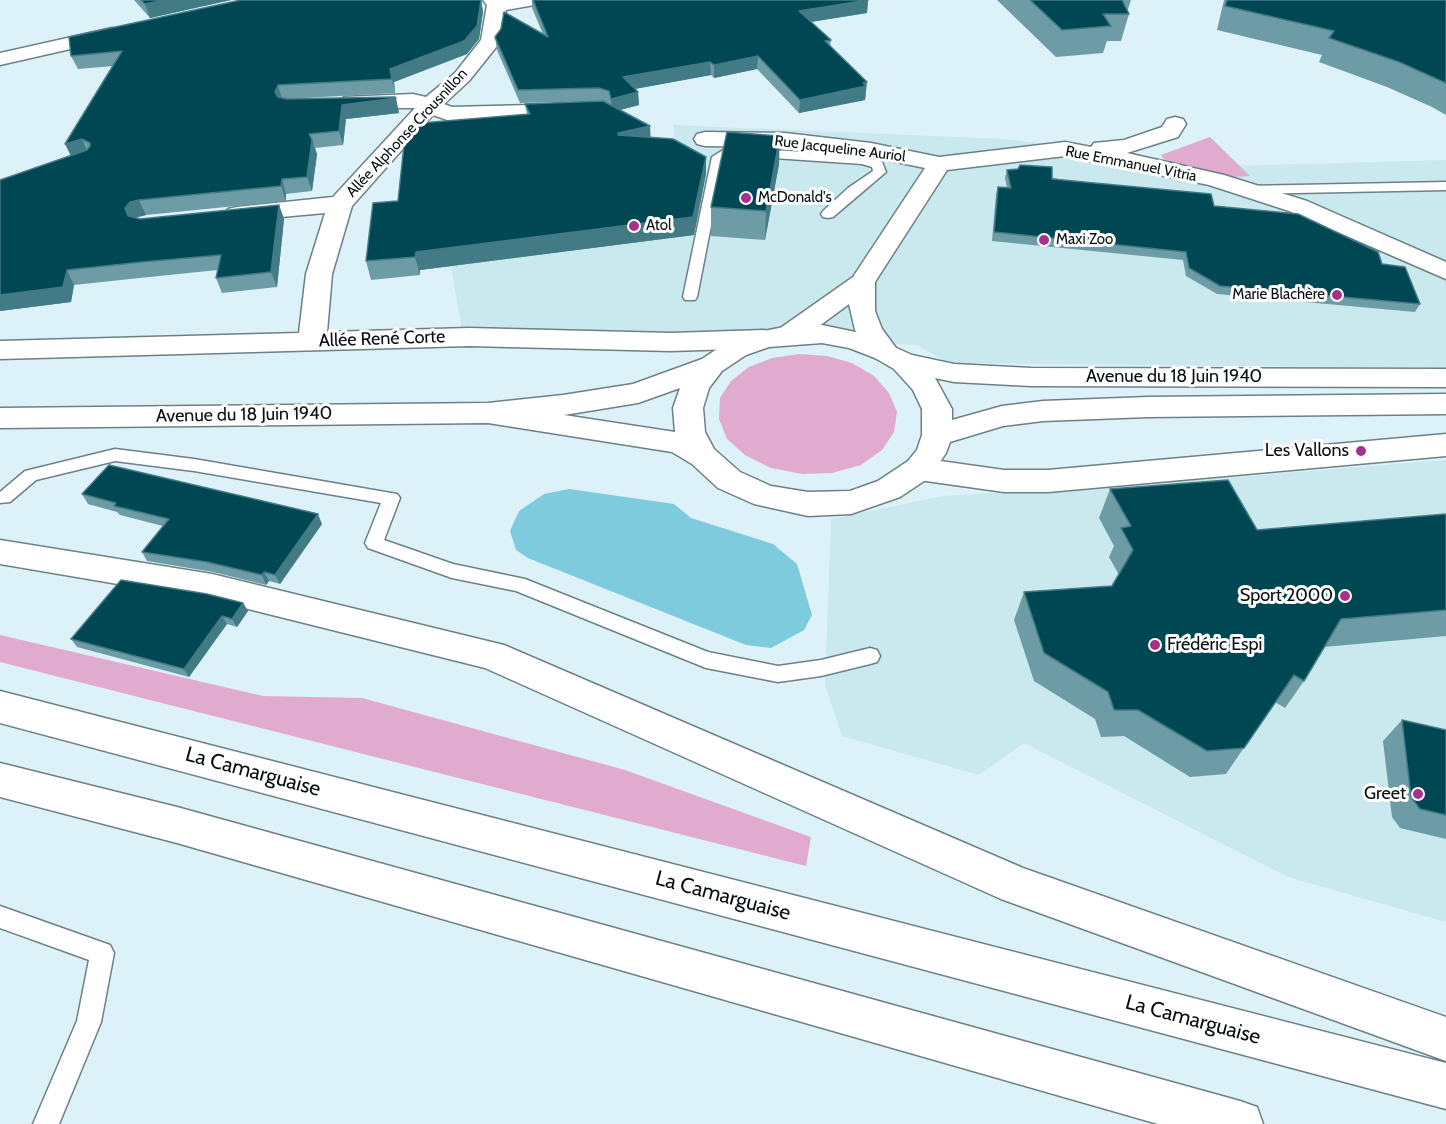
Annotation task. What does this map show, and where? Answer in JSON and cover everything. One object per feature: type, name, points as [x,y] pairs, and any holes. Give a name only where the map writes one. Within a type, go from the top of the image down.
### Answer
[{"type":"main road","points":[[495,3],[533,0]]},
{"type":"main road","name":"Allée Alphonse Crousnillon","points":[[312,342],[319,274],[340,204],[429,107],[462,77],[491,41],[495,3]]},
{"type":"main road","points":[[0,59],[129,30]]},
{"type":"main road","points":[[336,103],[413,100],[450,114],[588,110]]},
{"type":"main road","points":[[1065,150],[1126,147],[1170,132],[1175,124]]},
{"type":"main road","name":"Rue Jacqueline Auriol","points":[[705,139],[785,140],[871,150],[939,164]]},
{"type":"main road","name":"Rue Emmanuel Vitria","points":[[939,164],[1065,150],[1147,164],[1298,206],[1437,268]]},
{"type":"main road","points":[[777,337],[862,282],[939,164]]},
{"type":"main road","points":[[214,217],[340,204]]},
{"type":"main road","points":[[862,282],[862,311],[869,330],[894,358]]},
{"type":"main road","name":"Avenue du 18 Juin 1940","points":[[0,418],[488,412],[563,405],[638,393],[712,365],[736,349],[777,337],[822,334],[855,340],[894,358],[954,373],[1031,376],[1446,378]]},
{"type":"main road","name":"Allée René Corte","points":[[0,350],[469,337],[671,342],[777,337]]},
{"type":"main road","name":"Avenue du 18 Juin 1940","points":[[488,412],[679,443],[703,456],[729,480],[765,496],[808,504],[851,502],[890,489],[919,469],[931,453],[937,435],[937,409],[925,385],[894,358]]},
{"type":"main road","name":"Avenue du 18 Juin 1940","points":[[703,456],[690,432],[688,408],[695,385],[712,365]]},
{"type":"main road","name":"Avenue du 18 Juin 1940","points":[[937,435],[1002,416],[1043,411],[1148,407],[1446,404]]},
{"type":"main road","points":[[919,469],[1004,481],[1048,481],[1446,445]]},
{"type":"main road","points":[[0,552],[212,587],[492,655],[1016,885],[1446,1039]]},
{"type":"main road","name":"La Camarguaise","points":[[0,707],[1446,1086]]},
{"type":"main road","points":[[0,780],[189,828],[1240,1124]]},
{"type":"lane","points":[[690,297],[717,157],[728,151],[864,160],[878,165],[880,172],[853,191],[828,214]]},
{"type":"lane","points":[[1246,190],[1446,186]]},
{"type":"lane","points":[[3,498],[31,475],[115,456],[195,465],[391,498],[374,543],[452,571],[519,584],[706,660],[778,674],[821,668],[870,656]]},
{"type":"lane","points":[[0,917],[102,953],[89,1022],[46,1124]]},
{"type":"shaded area","points":[[673,125],[1005,139],[1230,166],[1446,160],[1446,368],[948,363],[917,345],[462,330],[442,214],[680,179]]},
{"type":"shaded area","points":[[1210,137],[1250,176],[1234,177],[1169,166],[1161,155]]},
{"type":"shaded area","points":[[799,354],[827,356],[852,363],[874,376],[889,393],[897,412],[894,432],[882,450],[861,465],[832,473],[802,474],[771,468],[745,455],[727,439],[719,419],[720,398],[731,381],[749,367],[772,358]]},
{"type":"shaded area","points":[[1446,460],[1446,922],[1288,877],[1024,743],[979,775],[842,736],[825,685],[831,519],[943,496],[1212,479]]},
{"type":"shaded area","points":[[0,635],[263,696],[362,698],[625,770],[811,837],[806,866],[0,662]]},
{"type":"water","points":[[569,489],[674,504],[691,518],[773,544],[797,564],[812,615],[804,630],[771,648],[746,645],[528,558],[516,550],[510,531],[519,511],[544,494]]},
{"type":"building","points":[[141,0],[165,0],[145,4]]},
{"type":"building","points":[[241,0],[481,0],[477,26],[464,41],[390,69],[392,79],[278,85],[275,92],[278,97],[287,99],[396,98],[342,105],[339,131],[309,134],[312,140],[307,177],[282,179],[281,186],[139,200],[130,202],[125,208],[128,216],[140,219],[279,205],[271,272],[216,278],[221,255],[67,270],[63,287],[0,295],[0,180],[87,150],[90,143],[82,139],[65,144],[122,51],[71,56],[69,37]]},
{"type":"building","points":[[533,0],[868,0],[799,11],[831,40],[825,41],[867,82],[863,83],[866,86],[800,100],[758,56],[714,65],[710,62],[623,77],[638,92],[611,99],[609,91],[599,88],[518,90],[495,37],[501,29],[504,12],[548,37]]},
{"type":"building","points":[[1030,0],[1122,0],[1129,14],[1103,14],[1111,26],[1062,30]]},
{"type":"building","points":[[1227,0],[1446,0],[1446,83],[1399,62],[1329,38],[1334,31],[1225,6]]},
{"type":"building","points":[[603,101],[650,126],[618,133],[618,135],[673,139],[706,157],[693,217],[416,252],[415,257],[366,261],[373,203],[398,201],[406,127],[409,124],[530,114],[525,104]]},
{"type":"building","points":[[727,132],[780,136],[766,211],[711,207]]},
{"type":"building","points":[[1020,165],[1052,167],[1052,179],[1211,194],[1214,206],[1298,214],[1378,252],[1382,264],[1405,267],[1420,304],[1220,286],[1189,268],[1186,252],[994,232],[998,187],[1011,188],[1007,170],[1018,169]]},
{"type":"building","points":[[109,465],[318,514],[275,575],[264,572],[262,575],[207,562],[142,552],[169,519],[114,506],[116,503],[82,494]]},
{"type":"building","points":[[1228,480],[1257,530],[1446,514],[1446,610],[1341,619],[1304,681],[1294,675],[1244,748],[1207,751],[1138,710],[1114,710],[1108,692],[1044,653],[1024,592],[1112,586],[1133,550],[1121,528],[1131,526],[1110,489]]},
{"type":"building","points":[[121,580],[207,594],[243,603],[232,619],[222,616],[184,669],[71,639]]},
{"type":"building","points":[[1402,720],[1446,730],[1446,815],[1420,809],[1411,797]]},
{"type":"place","name":"McDonald's","points":[[746,198]]},
{"type":"place","name":"Atol","points":[[634,226]]},
{"type":"place","name":"Maxi Zoo","points":[[1044,240]]},
{"type":"place","name":"Marie Blachère","points":[[1337,295]]},
{"type":"place","name":"Les Vallons","points":[[1361,451]]},
{"type":"place","name":"Sport 2000","points":[[1345,596]]},
{"type":"place","name":"Frédéric Espi","points":[[1155,645]]},
{"type":"place","name":"Greet","points":[[1418,794]]}]
